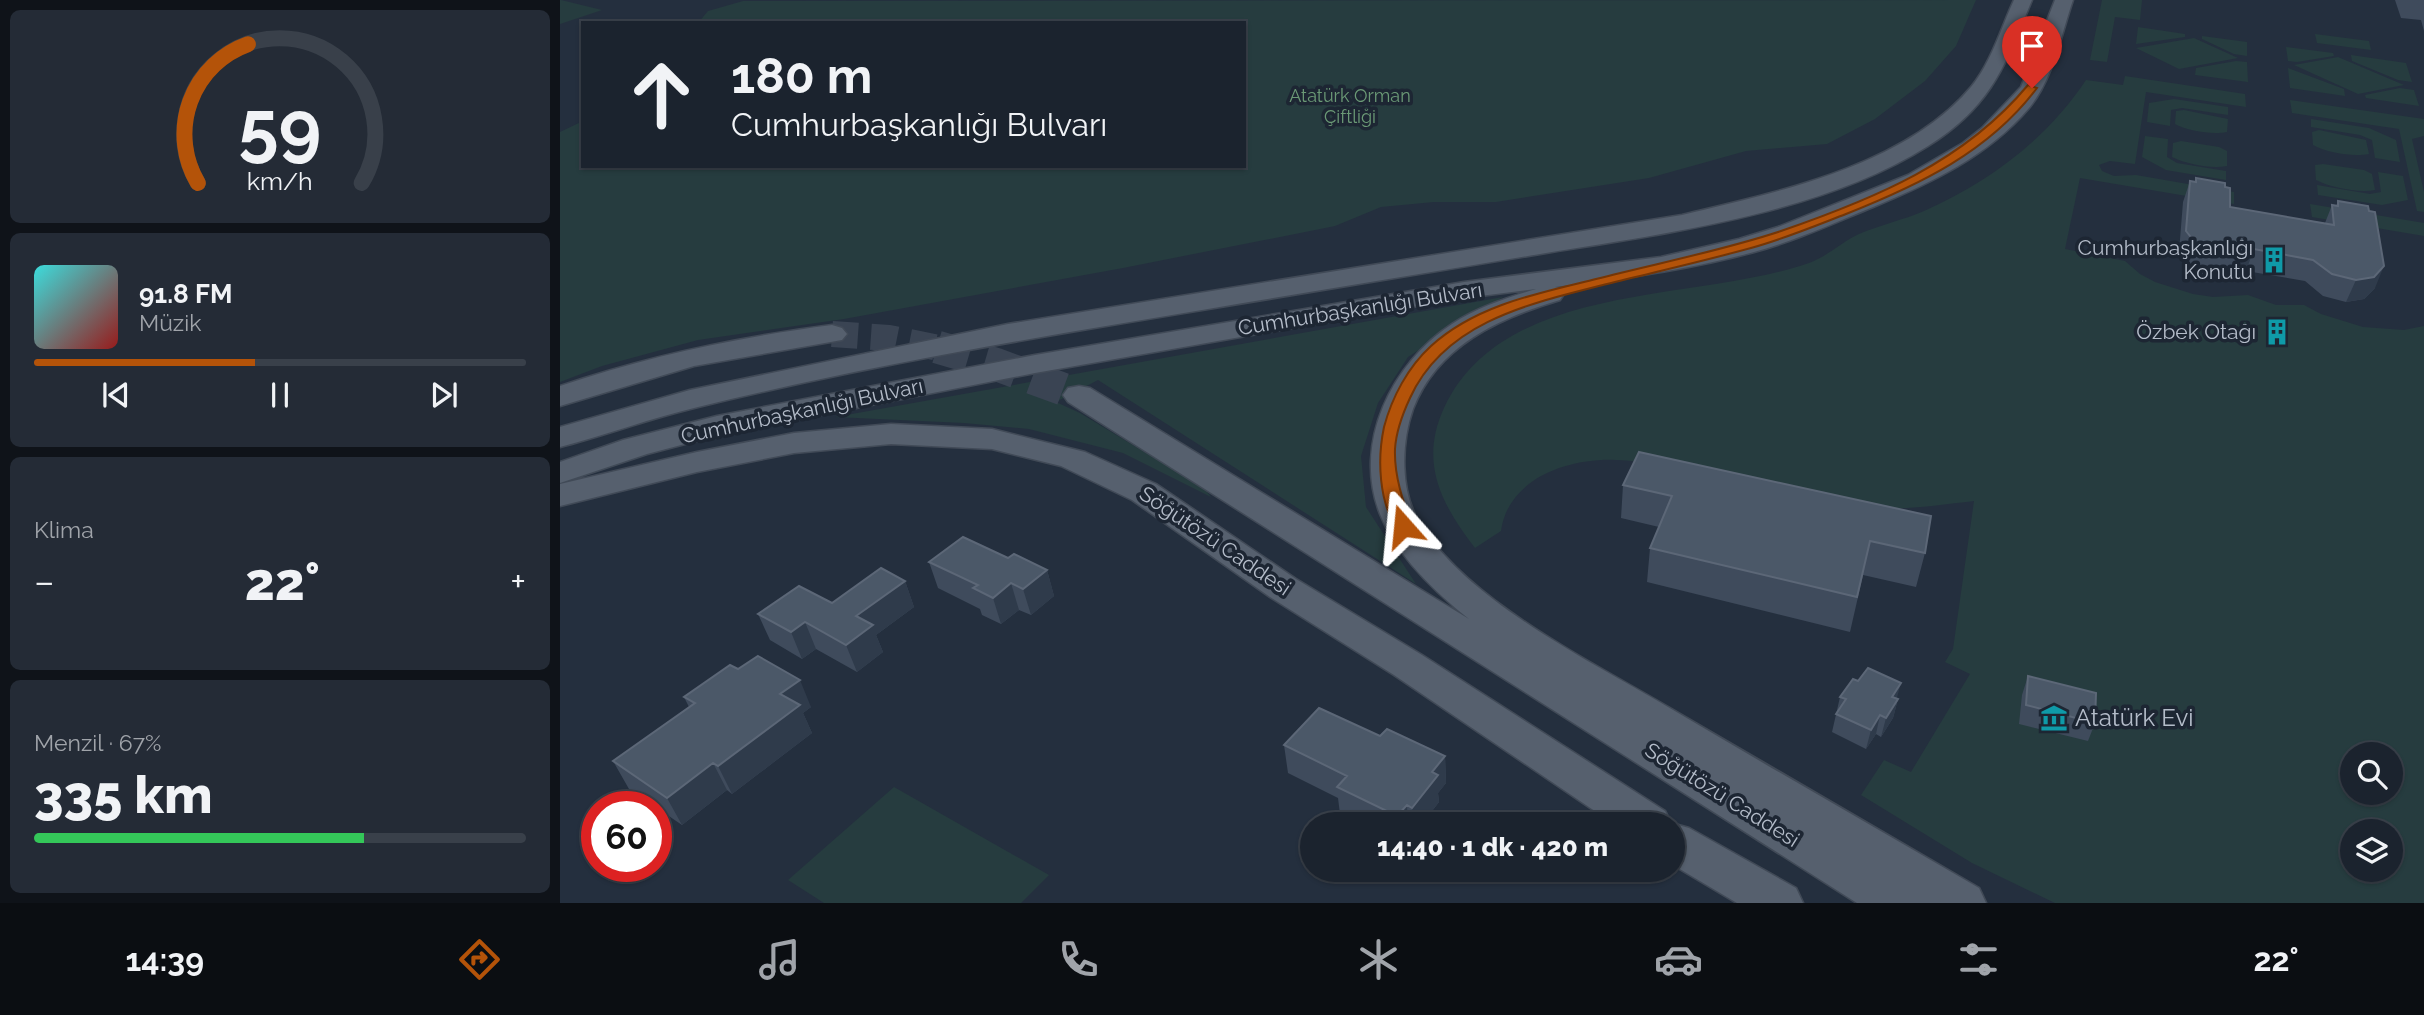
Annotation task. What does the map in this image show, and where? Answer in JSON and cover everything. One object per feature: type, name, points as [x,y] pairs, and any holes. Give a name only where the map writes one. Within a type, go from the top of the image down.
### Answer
[{"type":"main road","name":"Cumhurbaşkanlığı Bulvarı","points":[[560,437],[690,399],[1008,333],[1682,223],[1792,196],[1848,175],[1903,149],[1963,107],[1988,78],[2023,0]]},
{"type":"main road","name":"Cumhurbaşkanlığı Bulvarı","points":[[560,473],[635,447],[717,426],[1035,364],[1464,290],[1661,265],[1746,246],[1787,233],[1897,189],[1971,148],[2007,117],[2032,88],[2064,0]]},
{"type":"main road","points":[[1661,265],[1513,306],[1462,330],[1436,349],[1411,378],[1396,411],[1387,449],[1390,487],[1403,526],[1435,565],[1482,610],[1748,776],[1962,903]]},
{"type":"main road","points":[[560,397],[619,376],[699,354],[767,341],[832,334]]},
{"type":"main road","name":"Söğütözü Caddesi","points":[[1079,395],[1513,667],[1889,898],[1903,903]]},
{"type":"main road","name":"Söğütözü Caddesi","points":[[560,495],[684,464],[794,443],[891,434],[992,439],[1073,459],[1144,492],[1283,588],[1408,666],[1631,812]]},
{"type":"main road","points":[[1685,849],[1779,903]]},
{"type":"green space","points":[[561,0],[602,10],[560,24]]},
{"type":"green space","name":"Atatürk Orman Çiftliği","points":[[1976,0],[1956,46],[1925,81],[1875,119],[1827,144],[1746,151],[1649,178],[1496,202],[1434,202],[1381,207],[1335,226],[1123,268],[844,319],[698,340],[602,366],[560,382],[560,132],[581,122],[581,168],[1246,168],[1246,21],[700,21],[708,11],[743,1]]},
{"type":"green space","points":[[2102,0],[2142,0],[2140,20],[2115,17],[2107,62],[2090,60]]},
{"type":"green space","points":[[2138,27],[2185,34],[2185,37],[2136,44]]},
{"type":"green space","points":[[2315,34],[2369,41],[2371,50],[2317,43]]},
{"type":"green space","points":[[2202,36],[2247,42],[2247,56],[2234,54],[2202,39]]},
{"type":"green space","points":[[2194,38],[2238,58],[2179,69],[2136,48]]},
{"type":"green space","points":[[2286,47],[2333,53],[2334,56],[2288,61]]},
{"type":"green space","points":[[2351,55],[2406,63],[2412,82],[2398,80],[2352,61]]},
{"type":"green space","points":[[2338,57],[2404,85],[2358,94],[2294,65]]},
{"type":"green space","points":[[2236,61],[2247,62],[2248,82],[2195,75],[2196,68]]},
{"type":"green space","points":[[2288,68],[2344,89],[2345,96],[2290,88]]},
{"type":"green space","points":[[2125,76],[2245,94],[2246,107],[2146,92],[2135,164],[2110,161],[2099,165],[2102,171],[2114,176],[2136,175],[2234,192],[2234,204],[2080,178],[2065,249],[2125,261],[2155,282],[2193,294],[2213,297],[2248,295],[2276,305],[2304,305],[2321,314],[2363,327],[2404,330],[2424,326],[2424,903],[2055,903],[1972,863],[1861,795],[1884,760],[1911,772],[1970,674],[1945,662],[1953,649],[1974,501],[1876,508],[1820,499],[1656,464],[1598,460],[1561,468],[1528,485],[1515,497],[1506,513],[1501,531],[1475,548],[1452,515],[1437,482],[1434,446],[1444,408],[1472,367],[1510,337],[1556,316],[1606,302],[1713,285],[1809,263],[1859,234],[1948,200],[1993,173],[2053,122],[2086,80],[2123,85]]},
{"type":"green space","points":[[2400,88],[2414,90],[2419,106],[2366,98],[2365,95]]},
{"type":"green space","points":[[2174,99],[2228,107],[2228,115],[2182,108],[2171,110],[2170,126],[2147,122],[2149,103]]},
{"type":"green space","points":[[2290,100],[2424,119],[2424,136],[2412,139],[2424,192],[2424,212],[2417,211],[2399,129],[2292,113]]},
{"type":"green space","points":[[2184,110],[2228,119],[2227,132],[2200,132],[2175,124],[2176,111]]},
{"type":"green space","points":[[2311,119],[2369,128],[2396,140],[2400,162],[2375,158],[2372,140],[2360,135],[2311,127]]},
{"type":"green space","points":[[2319,130],[2366,140],[2369,154],[2341,154],[2313,145],[2312,132]]},
{"type":"green space","points":[[2145,136],[2168,139],[2167,157],[2177,163],[2226,171],[2226,180],[2166,170],[2142,157]]},
{"type":"green space","points":[[2181,141],[2219,147],[2227,151],[2227,166],[2199,165],[2172,157],[2173,143]]},
{"type":"green space","points":[[2315,165],[2364,170],[2372,174],[2375,190],[2345,189],[2316,180]]},
{"type":"green space","points":[[2378,172],[2403,176],[2408,200],[2382,205],[2318,195],[2317,185],[2370,194],[2381,192]]},
{"type":"green space","points":[[2310,204],[2424,223],[2424,236],[2312,217]]},
{"type":"green space","points":[[1503,297],[1408,357],[1378,403],[1361,456],[1366,507],[1416,584],[1098,380],[1056,402],[1080,413],[1204,488],[1211,497],[1123,453],[1029,429],[835,417]]},
{"type":"green space","points":[[894,787],[1049,875],[1021,903],[824,903],[788,880]]},
{"type":"building","points":[[2196,178],[2225,183],[2225,187],[2230,188],[2230,207],[2334,225],[2332,205],[2338,206],[2338,201],[2368,206],[2369,211],[2375,212],[2384,266],[2374,277],[2356,280],[2332,274],[2313,260],[2254,249],[2237,257],[2215,254],[2198,246],[2186,231],[2190,181],[2196,182]]},
{"type":"building","points":[[1639,452],[1931,516],[1925,553],[1870,541],[1857,597],[1650,548],[1672,496],[1623,485]]},
{"type":"building","points":[[963,537],[1008,558],[1014,554],[1047,570],[1023,589],[1011,583],[993,598],[973,588],[978,585],[929,562]]},
{"type":"building","points":[[881,568],[905,581],[856,616],[873,625],[846,645],[805,622],[791,632],[758,614],[799,586],[832,603]]},
{"type":"building","points":[[758,656],[800,680],[780,694],[800,705],[718,766],[713,763],[672,794],[672,791],[657,791],[613,761],[695,703],[684,697],[730,665],[738,669]]},
{"type":"building","points":[[1868,668],[1901,683],[1892,697],[1898,699],[1886,718],[1880,715],[1871,730],[1836,714],[1846,699],[1840,697],[1853,679],[1858,681]]},
{"type":"building","points":[[2028,676],[2096,693],[2095,723],[2026,705]]},
{"type":"building","points":[[1319,708],[1380,736],[1387,729],[1445,756],[1432,772],[1438,775],[1412,808],[1407,805],[1401,812],[1389,812],[1337,787],[1347,776],[1284,745]]},
{"type":"tunnel","points":[[832,334],[889,338],[943,349]]},
{"type":"tunnel","points":[[937,347],[943,349]]},
{"type":"tunnel","points":[[943,349],[995,364],[1079,395]]},
{"type":"place","name":"Cumhurbaşkanlığı Konutu","points":[[2274,260]]},
{"type":"place","name":"Özbek Otağı","points":[[2277,332]]},
{"type":"place","name":"Atatürk Evi","points":[[2054,718]]},
{"type":"route","points":[[1403,526],[1390,487],[1387,449],[1396,411],[1411,378],[1436,349],[1462,330],[1492,313],[1533,298],[1746,246],[1787,233],[1888,193],[1917,180],[1971,148],[2007,117],[2032,88]]}]
